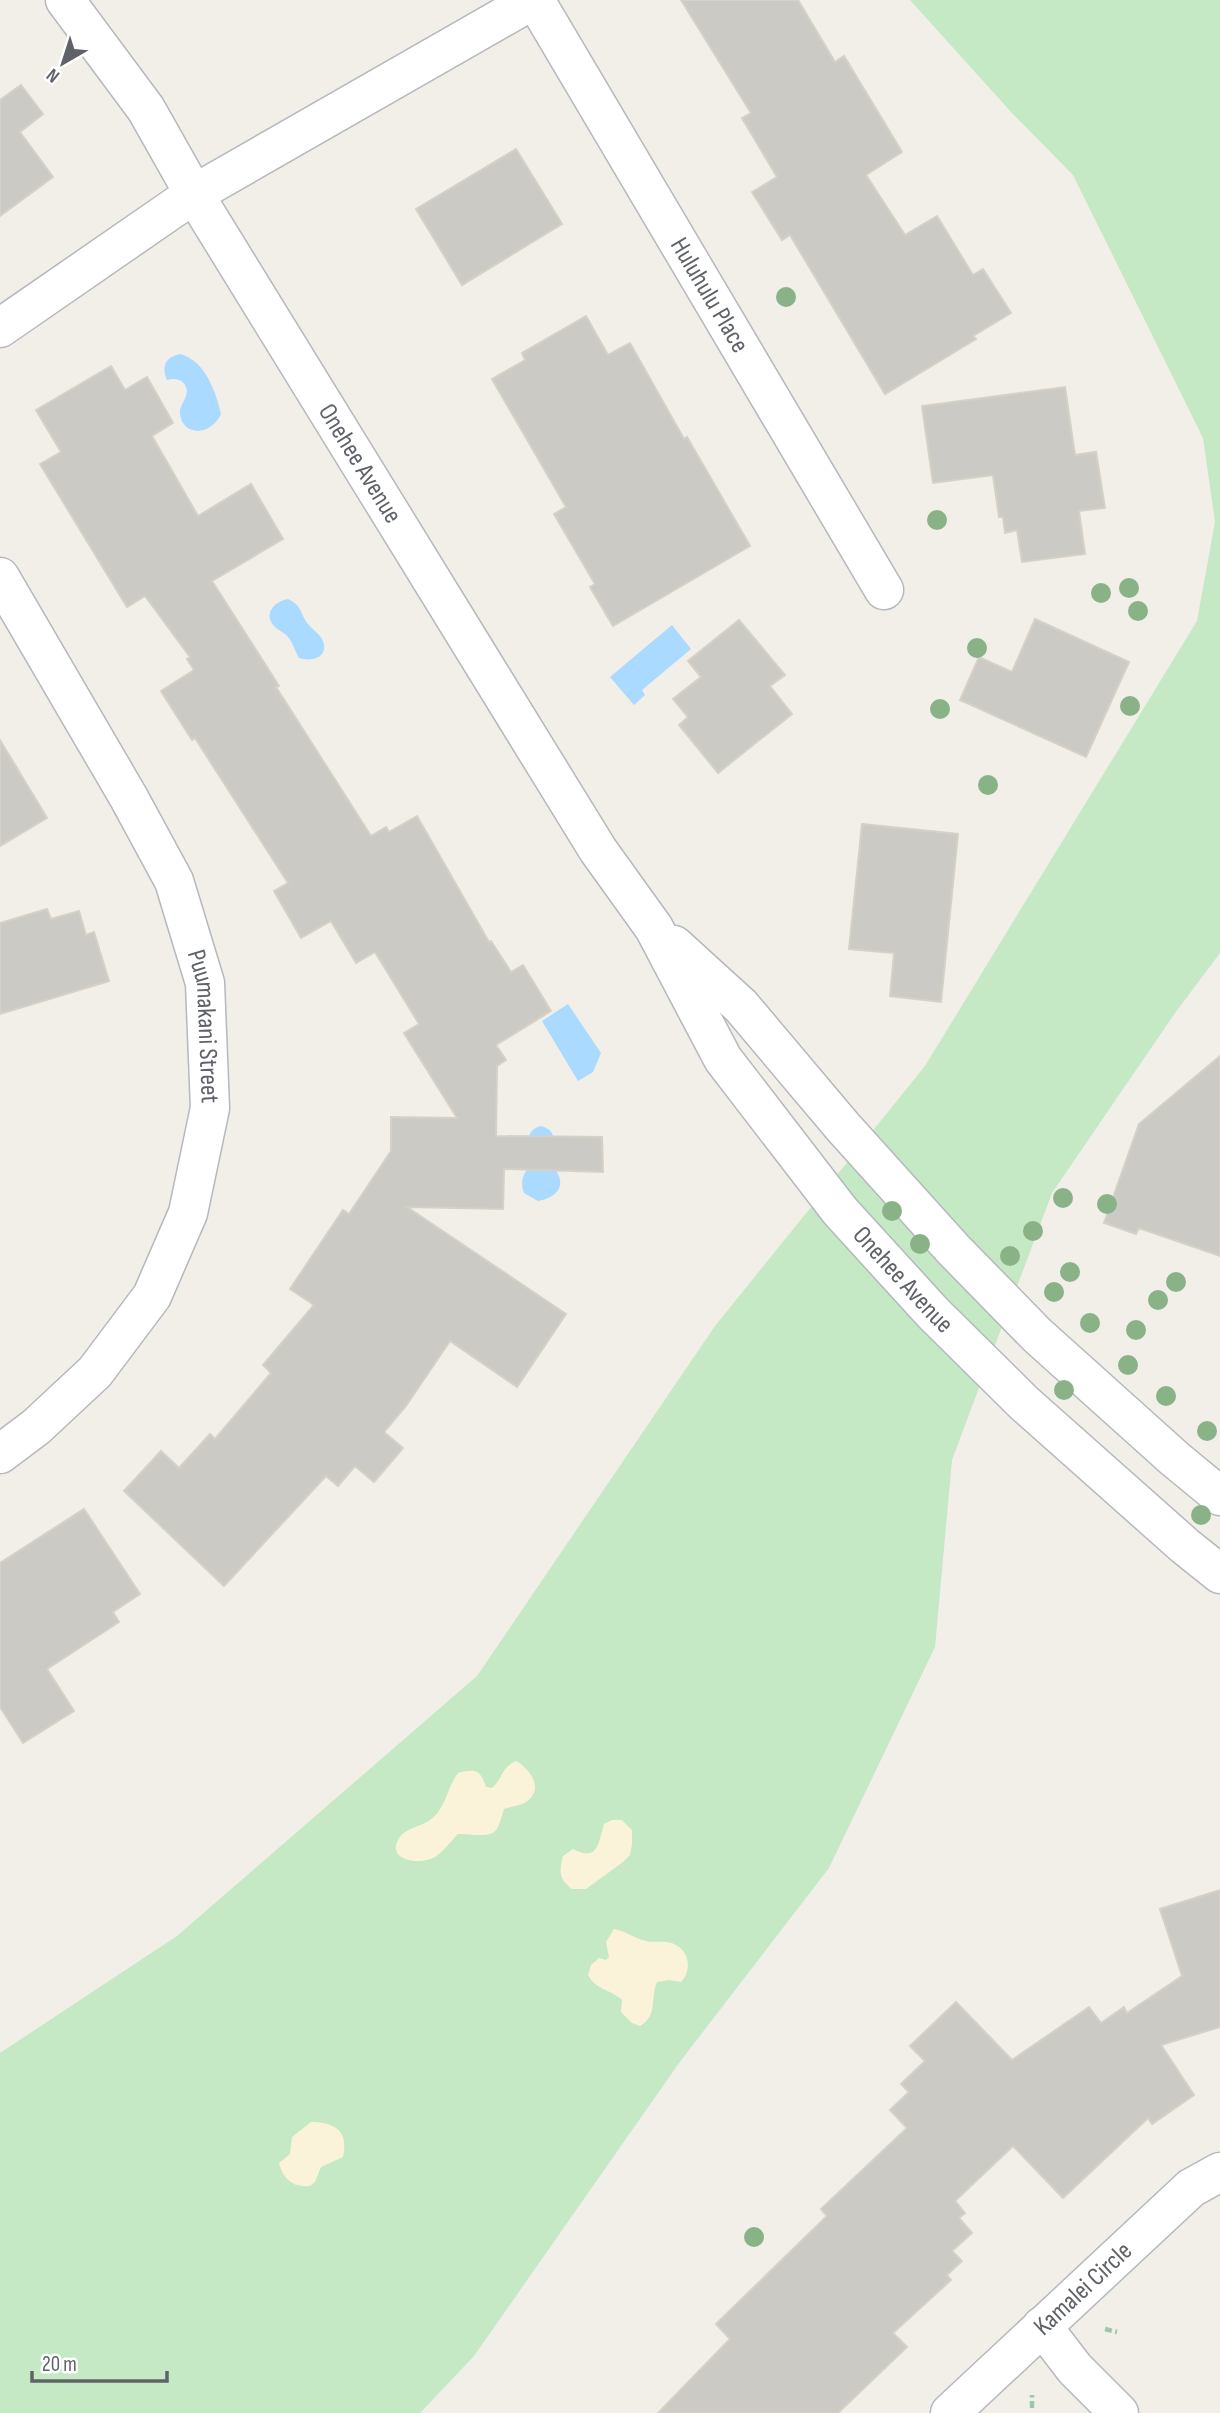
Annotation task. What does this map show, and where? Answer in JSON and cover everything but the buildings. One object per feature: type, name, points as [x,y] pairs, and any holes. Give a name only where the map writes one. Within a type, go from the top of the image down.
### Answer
[{"type":"street","name":"Onehee Avenue","points":[[65,0],[146,109],[194,194],[598,850],[654,928],[723,1059],[840,1210],[933,1313],[1024,1403],[1220,1574]]},
{"type":"street","points":[[0,328],[194,194],[534,0]]},
{"type":"street","name":"Huluhulu Place","points":[[534,0],[884,590]]},
{"type":"street","name":"Puumakani Street","points":[[0,577],[129,798],[174,881],[205,983],[210,1108],[188,1213],[152,1296],[95,1372],[36,1427],[0,1454]]},
{"type":"street","name":"Onehee Avenue","points":[[654,928],[741,1006],[861,1148],[953,1249],[1037,1335],[1220,1496]]},
{"type":"street","name":"Kamalei Circle","points":[[950,2413],[1191,2188],[1220,2172]]},
{"type":"street","points":[[1042,2326],[1075,2369],[1119,2413]]},
{"type":"path","points":[[1098,2327],[1117,2332]]},
{"type":"green space","points":[[910,0],[1220,0],[1220,953],[1175,1013],[1052,1193],[952,1460],[935,1647],[829,1868],[679,2063],[474,2356],[420,2413],[0,2413],[0,2053],[177,1936],[477,1676],[715,1326],[925,1066],[1197,621],[1215,522],[1203,438],[1073,175],[1012,113]]},
{"type":"sand","points":[[516,1761],[530,1774],[535,1785],[534,1791],[526,1802],[504,1809],[499,1825],[493,1833],[458,1834],[435,1857],[422,1861],[408,1860],[397,1853],[396,1847],[401,1836],[430,1820],[440,1810],[458,1773],[476,1772],[486,1787],[492,1788],[504,1770]]},
{"type":"sand","points":[[612,1820],[622,1820],[632,1830],[630,1855],[586,1889],[572,1889],[561,1875],[563,1856],[573,1849],[592,1852],[596,1849],[604,1824]]},
{"type":"sand","points":[[614,1929],[646,1941],[674,1944],[683,1951],[688,1962],[687,1972],[681,1982],[657,1982],[651,2012],[646,2022],[640,2026],[632,2023],[621,2012],[622,2000],[595,1984],[588,1975],[591,1965],[599,1958],[606,1960],[609,1957],[606,1942]]},
{"type":"sand","points":[[311,2122],[333,2126],[342,2134],[343,2157],[321,2167],[315,2182],[310,2186],[294,2184],[283,2174],[279,2163],[290,2154],[292,2137]]},
{"type":"water","points":[[180,354],[189,357],[203,370],[216,396],[221,414],[211,427],[204,430],[192,430],[182,422],[180,410],[187,394],[186,387],[178,380],[167,380],[165,375],[166,363],[171,357]]},
{"type":"water","points":[[288,599],[298,607],[323,641],[323,651],[318,657],[299,658],[288,637],[271,622],[272,609],[279,602]]},
{"type":"water","points":[[672,625],[691,649],[642,690],[645,695],[634,705],[610,677]]},
{"type":"water","points":[[568,1004],[601,1053],[593,1072],[578,1081],[542,1021]]},
{"type":"water","points":[[541,1126],[553,1135],[553,1162],[560,1185],[554,1195],[538,1201],[524,1193],[522,1184],[525,1172],[533,1161],[529,1145],[530,1135],[535,1128]]}]
